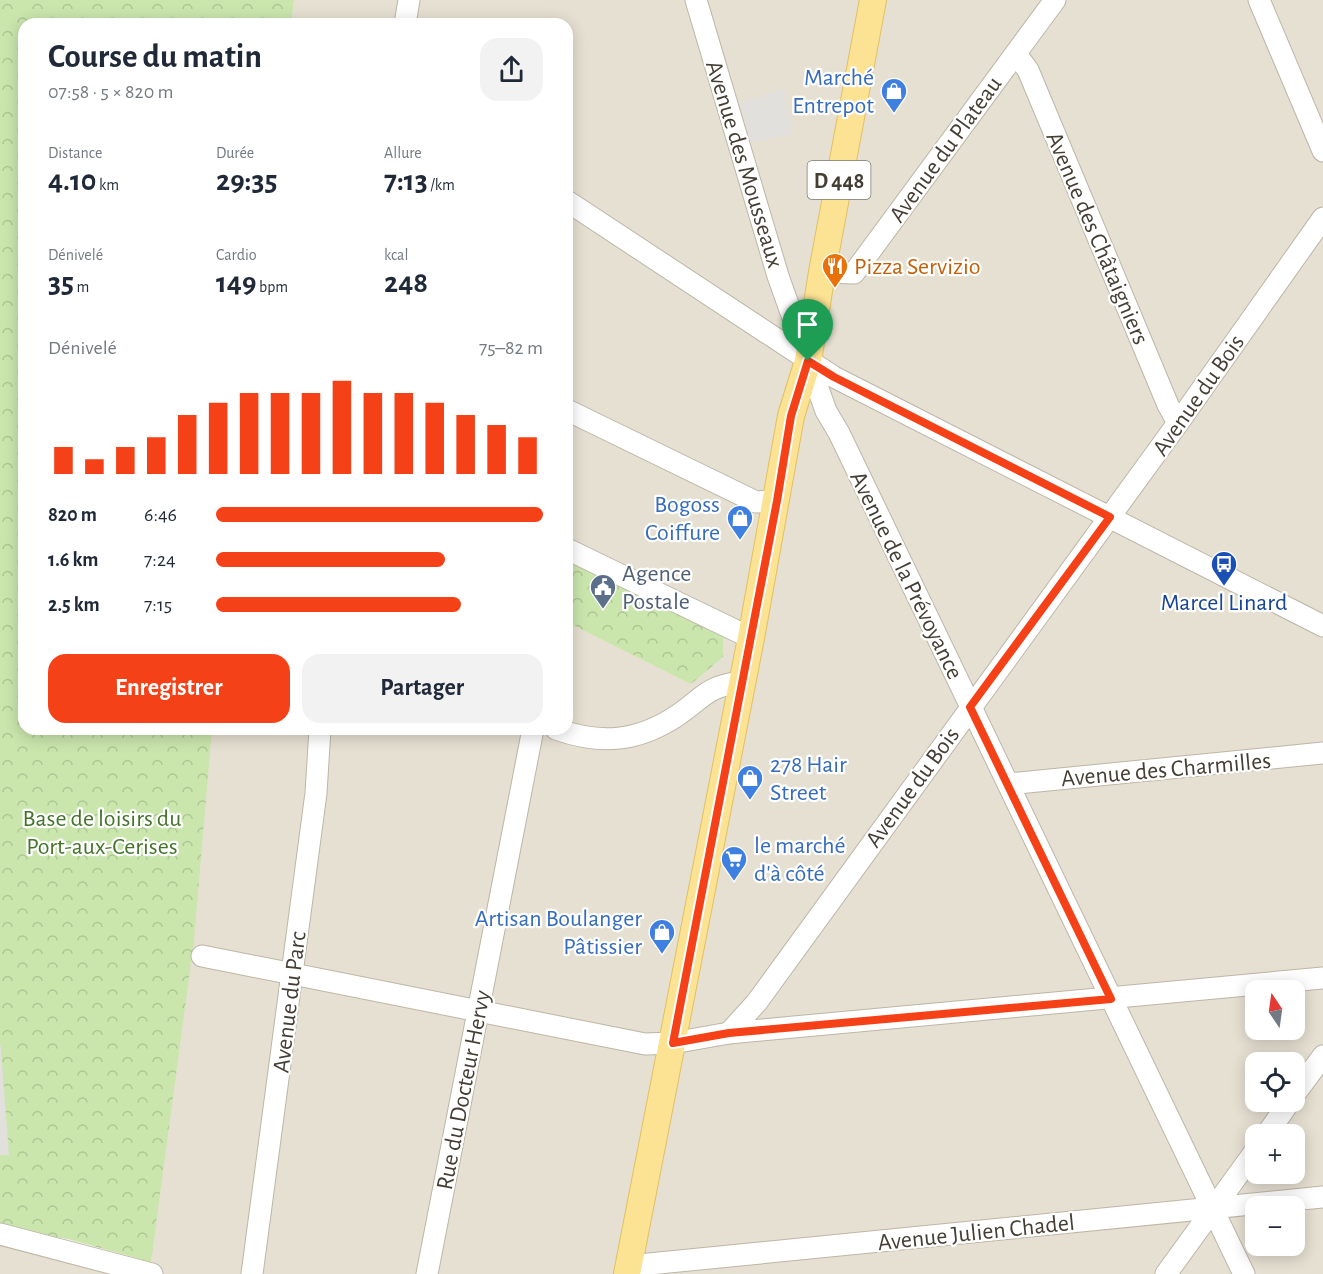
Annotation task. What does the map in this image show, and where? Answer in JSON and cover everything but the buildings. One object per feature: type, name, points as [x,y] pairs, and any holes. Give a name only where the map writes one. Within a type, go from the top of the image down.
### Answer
[{"type":"main road","name":"D 448","points":[[628,1270],[751,638],[791,416],[808,361],[822,272],[873,0]]},
{"type":"street","points":[[406,18],[409,0]]},
{"type":"street","name":"Avenue des Mousseaux","points":[[696,0],[778,276],[808,361]]},
{"type":"street","name":"Avenue du Plateau","points":[[822,272],[854,273],[1055,0]]},
{"type":"street","points":[[1259,0],[1323,152]]},
{"type":"street","name":"Avenue des Châtaigniers","points":[[1016,54],[1028,70],[1168,405],[1179,423]]},
{"type":"street","points":[[573,205],[834,377],[1323,626]]},
{"type":"street","name":"Avenue du Bois","points":[[729,1033],[757,1002],[1179,423],[1323,218]]},
{"type":"street","name":"Avenue de la Prévoyance","points":[[808,361],[826,411],[839,433],[1244,1274]]},
{"type":"street","points":[[573,413],[756,502],[777,501]]},
{"type":"street","points":[[573,552],[751,638]]},
{"type":"street","points":[[573,734],[591,739],[636,736],[657,729],[681,714],[701,695],[715,687],[742,682]]},
{"type":"street","name":"Avenue du Parc","points":[[252,1274],[316,793],[320,735]]},
{"type":"street","name":"Rue du Docteur Hervy","points":[[427,1274],[532,735]]},
{"type":"street","name":"Avenue des Charmilles","points":[[1009,784],[1323,753]]},
{"type":"street","points":[[202,956],[645,1044],[673,1043],[729,1033],[1323,978]]},
{"type":"street","points":[[1305,1080],[1323,1056]]},
{"type":"street","points":[[1166,1274],[1245,1165]]},
{"type":"street","name":"Avenue Julien Chadel","points":[[628,1270],[1323,1197]]},
{"type":"street","points":[[0,1234],[152,1274]]},
{"type":"shaded area","points":[[294,0],[1323,0],[1323,1274],[0,1274],[0,1238],[151,1262],[205,735],[573,735],[573,18],[292,18]]},
{"type":"shaded area","points":[[786,88],[784,97],[789,121],[792,121],[790,138],[786,135],[751,143],[740,103]]},
{"type":"shaded area","points":[[0,1042],[1,1050],[9,1155],[0,1155]]},
{"type":"green space","name":"Base de loisirs du Port-aux-Cerises","points":[[0,0],[294,0],[292,18],[18,18],[18,735],[211,735],[194,940],[151,1262],[68,1239],[0,1228]]},
{"type":"green space","points":[[573,560],[723,635],[723,657],[691,684],[573,625]]},
{"type":"place","name":"Marché Entrepot","points":[[894,114]]},
{"type":"place","name":"Pizza Servizio","points":[[835,289]]},
{"type":"place","name":"Bogoss Coiffure","points":[[740,541]]},
{"type":"place","name":"Marcel Linard","points":[[1224,587]]},
{"type":"place","name":"Agence Postale","points":[[603,610]]},
{"type":"place","name":"278 Hair Street","points":[[750,801]]},
{"type":"place","name":"le marché d'à côté","points":[[734,882]]},
{"type":"place","name":"Artisan Boulanger Pâtissier","points":[[662,955]]},
{"type":"route","points":[[808,361],[834,377],[1110,517],[970,707],[1111,999],[729,1033],[673,1043],[777,501],[791,416],[808,361]]}]
